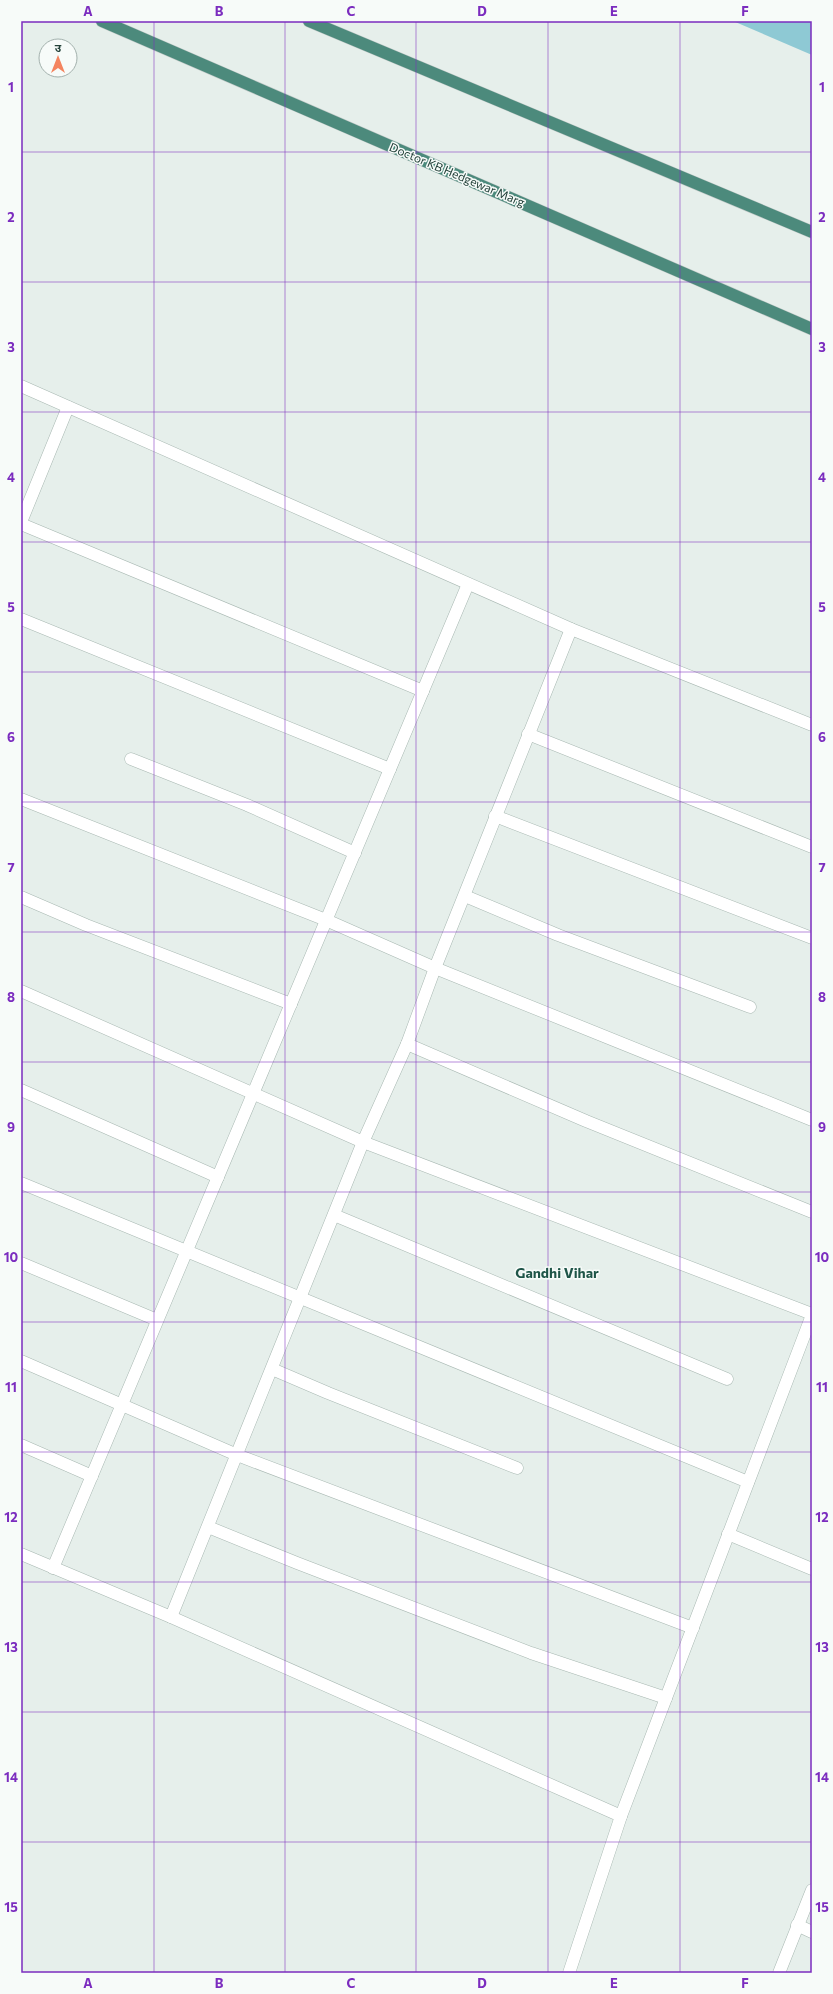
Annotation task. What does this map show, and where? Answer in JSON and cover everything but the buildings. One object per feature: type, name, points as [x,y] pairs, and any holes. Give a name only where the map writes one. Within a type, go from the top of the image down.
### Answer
[{"type":"highway","name":"Doctor KB Hedgewar Marg","points":[[102,21],[812,329]]},
{"type":"highway","points":[[309,21],[812,232]]},
{"type":"street","points":[[21,386],[468,584],[571,628],[812,726]]},
{"type":"street","points":[[68,407],[21,523],[423,691]]},
{"type":"street","points":[[53,1568],[468,584]]},
{"type":"street","points":[[21,619],[390,769]]},
{"type":"street","points":[[171,1617],[363,1142],[406,1044],[495,816],[571,628]]},
{"type":"street","points":[[528,734],[812,847]]},
{"type":"street","points":[[130,759],[247,805],[355,853]]},
{"type":"street","points":[[21,799],[326,920],[435,968],[812,1120]]},
{"type":"street","points":[[495,816],[812,938]]},
{"type":"street","points":[[465,896],[558,935],[750,1007]]},
{"type":"street","points":[[21,897],[93,928],[291,1004]]},
{"type":"street","points":[[21,991],[363,1142],[812,1315],[621,1816],[569,1973]]},
{"type":"street","points":[[406,1044],[586,1121],[812,1212]]},
{"type":"street","points":[[21,1090],[218,1177]]},
{"type":"street","points":[[21,1183],[748,1482]]},
{"type":"street","points":[[334,1215],[727,1379]]},
{"type":"street","points":[[21,1263],[158,1320]]},
{"type":"street","points":[[21,1361],[237,1455],[693,1628]]},
{"type":"street","points":[[272,1369],[335,1396],[517,1468]]},
{"type":"street","points":[[21,1445],[92,1476]]},
{"type":"street","points":[[208,1527],[531,1653],[666,1698]]},
{"type":"street","points":[[728,1534],[812,1569]]},
{"type":"street","points":[[21,1554],[171,1617],[621,1816]]},
{"type":"street","points":[[778,1973],[812,1890]]},
{"type":"street","points":[[797,1925],[812,1932]]},
{"type":"water","points":[[733,21],[812,21],[812,55]]},
{"type":"district","name":"Gandhi Vihar","points":[[557,1273]]}]
